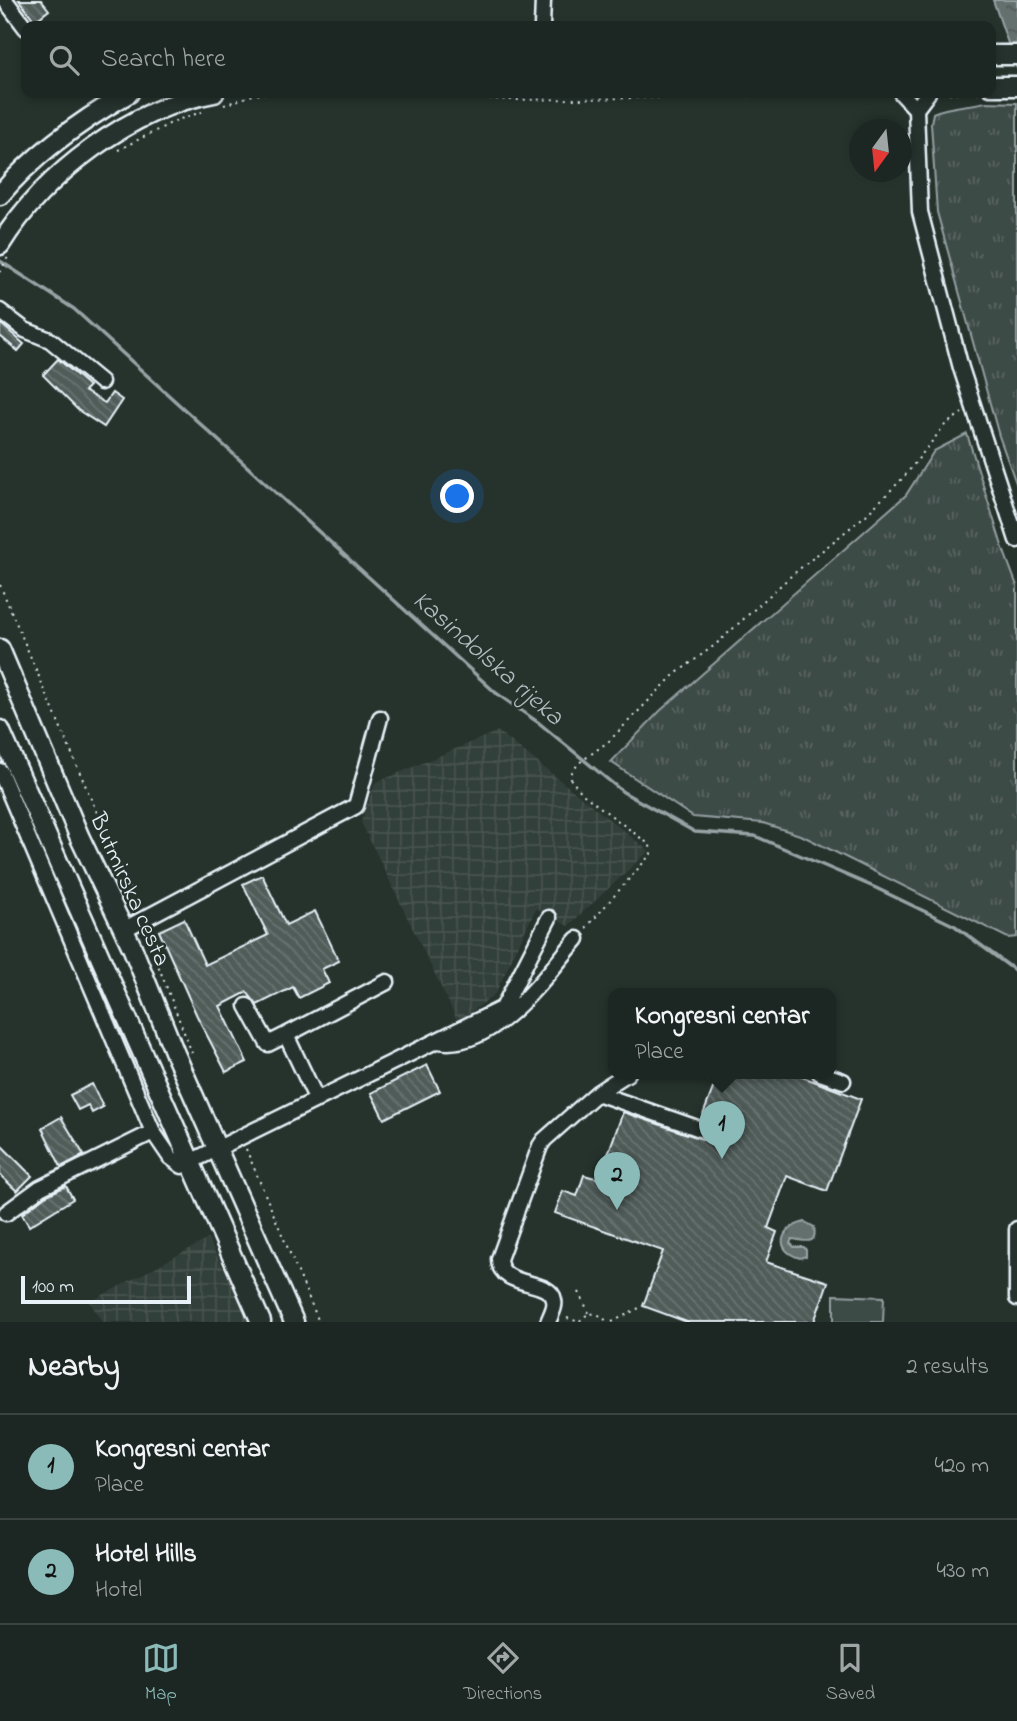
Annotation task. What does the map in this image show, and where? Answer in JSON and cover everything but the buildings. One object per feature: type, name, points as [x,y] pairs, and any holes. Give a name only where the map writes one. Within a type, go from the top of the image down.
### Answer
[{"type":"main road","points":[[996,55],[1017,55]]},
{"type":"main road","points":[[996,88],[1017,86]]},
{"type":"main road","points":[[0,195],[46,150],[121,98]]},
{"type":"main road","points":[[4,247],[20,216],[43,191],[89,152],[156,110],[189,98]]},
{"type":"main road","name":"Butmirska cesta","points":[[0,649],[75,826],[294,1322]]},
{"type":"main road","points":[[0,730],[261,1322]]},
{"type":"street","points":[[5,0],[21,21]]},
{"type":"street","points":[[542,0],[542,21]]},
{"type":"street","points":[[906,98],[916,109]]},
{"type":"street","points":[[924,98],[916,109],[920,212],[935,276],[1017,540]]},
{"type":"street","points":[[0,311],[25,330],[50,340],[101,382]]},
{"type":"street","points":[[123,930],[356,806],[380,718]]},
{"type":"street","points":[[0,771],[153,1132],[176,1164],[182,1166],[503,1008],[549,918]]},
{"type":"street","points":[[437,1041],[464,1042],[494,1026],[515,1010],[577,939]]},
{"type":"street","points":[[247,1006],[268,1044],[387,982]]},
{"type":"street","points":[[286,1035],[317,1100]]},
{"type":"street","points":[[548,1322],[555,1303],[554,1297],[548,1291],[508,1276],[502,1271],[499,1259],[540,1146],[597,1093],[619,1079]]},
{"type":"street","points":[[836,1079],[842,1081]]},
{"type":"street","points":[[597,1093],[703,1130]]},
{"type":"street","points":[[6,1213],[40,1188],[153,1132]]},
{"type":"street","points":[[1017,1229],[1017,1298]]},
{"type":"path","points":[[479,98],[623,98]]},
{"type":"path","points":[[115,152],[177,120],[202,112]]},
{"type":"path","points":[[0,272],[4,247]]},
{"type":"path","points":[[577,939],[651,854],[652,849],[584,795],[571,780],[572,772],[579,763],[609,741],[674,675],[715,645],[792,575],[866,515],[904,477],[945,425],[974,405]]},
{"type":"path","points":[[0,585],[143,921],[148,941],[196,1063]]},
{"type":"path","points":[[241,1138],[319,1322]]},
{"type":"path","points":[[579,1292],[589,1314]]},
{"type":"path","points":[[612,1322],[643,1306]]},
{"type":"path","points":[[567,1318],[579,1322],[589,1314],[598,1314],[607,1322]]},
{"type":"shaded area","points":[[498,731],[649,851],[568,926],[536,908],[495,994],[458,1022],[361,822],[375,783]]},
{"type":"shaded area","points":[[208,1239],[252,1322],[102,1322],[90,1302]]},
{"type":"green space","points":[[986,102],[1017,103],[1017,486],[999,436],[937,212],[931,123],[933,113]]},
{"type":"green space","points":[[967,434],[1017,586],[1017,937],[1008,938],[803,836],[763,823],[693,817],[611,762],[660,711],[906,495],[934,451]]},
{"type":"green space","points":[[834,1295],[884,1297],[883,1322],[834,1322]]},
{"type":"water","points":[[993,0],[1017,0],[1017,69]]},
{"type":"water","points":[[805,1222],[814,1227],[812,1240],[792,1239],[790,1243],[806,1250],[806,1256],[800,1258],[786,1250],[783,1239],[790,1229]]},
{"type":"waterway","name":"Kasindolska rijeka","points":[[0,261],[74,309],[496,693],[539,723],[623,792],[695,832],[755,836],[876,888],[955,926],[1017,972]]},
{"type":"place","name":"Kongresni centar","points":[[722,1159]]},
{"type":"place","name":"Hotel Hills","points":[[617,1210]]}]
